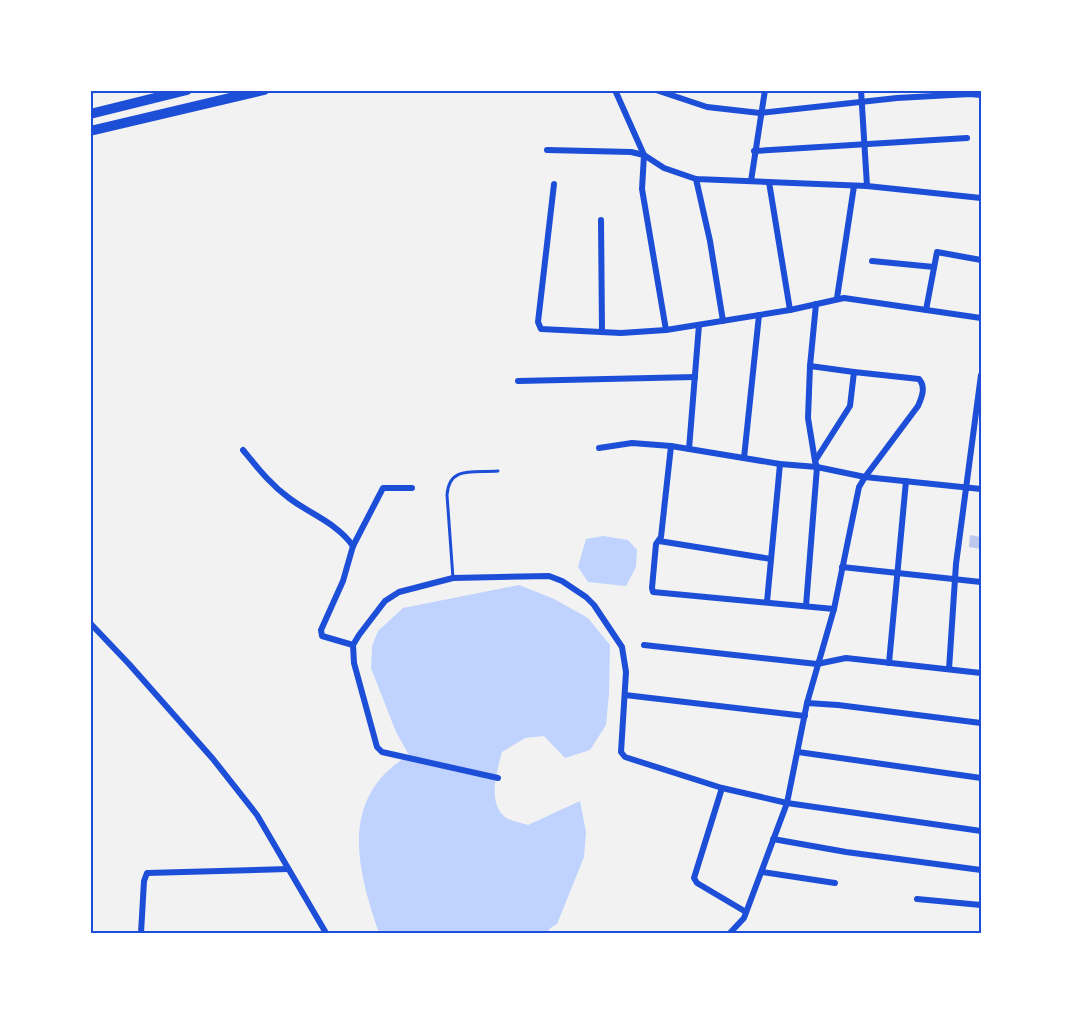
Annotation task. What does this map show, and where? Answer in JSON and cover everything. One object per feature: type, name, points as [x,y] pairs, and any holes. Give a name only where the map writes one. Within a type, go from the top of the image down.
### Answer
[{"type":"highway","points":[[90,114],[187,90]]},
{"type":"highway","points":[[90,132],[264,90]]},
{"type":"street","points":[[615,90],[644,155],[642,189],[666,330]]},
{"type":"street","points":[[656,90],[708,107],[760,113],[897,98],[981,95]]},
{"type":"street","points":[[751,180],[765,90]]},
{"type":"street","points":[[861,90],[867,186]]},
{"type":"street","points":[[896,90],[897,98]]},
{"type":"street","points":[[754,151],[967,138]]},
{"type":"street","points":[[547,150],[630,152],[644,155],[664,168],[696,179],[867,186],[981,198]]},
{"type":"street","points":[[696,179],[710,242],[723,321]]},
{"type":"street","points":[[769,182],[790,310]]},
{"type":"street","points":[[554,184],[539,326],[546,330],[621,333],[666,330],[790,310],[837,298],[981,318]]},
{"type":"street","points":[[837,298],[854,186]]},
{"type":"street","points":[[601,220],[602,331]]},
{"type":"street","points":[[926,310],[938,252],[981,260]]},
{"type":"street","points":[[872,261],[934,267]]},
{"type":"street","points":[[806,606],[816,464],[808,418],[816,304]]},
{"type":"street","points":[[744,458],[759,315]]},
{"type":"street","points":[[689,449],[699,325]]},
{"type":"street","points":[[730,933],[744,918],[787,803],[807,703],[834,609],[859,487],[918,406],[923,394],[919,378],[810,366]]},
{"type":"street","points":[[816,464],[850,406],[854,372]]},
{"type":"street","points":[[949,669],[955,579],[981,375]]},
{"type":"street","points":[[518,381],[695,377]]},
{"type":"street","points":[[600,448],[632,443],[671,446],[780,464],[816,464],[865,477],[981,489]]},
{"type":"street","points":[[671,446],[659,541],[656,544],[652,588],[656,594],[834,609]]},
{"type":"street","points":[[243,450],[270,482],[304,508],[335,527],[353,546]]},
{"type":"street","points":[[767,602],[780,464]]},
{"type":"street","points":[[889,663],[906,481]]},
{"type":"street","points":[[353,645],[322,636],[321,633],[343,581],[353,546],[384,487],[412,488]]},
{"type":"street","points":[[659,541],[771,559]]},
{"type":"street","points":[[842,567],[981,582]]},
{"type":"street","points":[[498,778],[382,752],[377,747],[354,663],[353,645],[385,601],[399,592],[453,578],[555,577],[586,597],[594,605],[622,647],[626,672],[621,752],[624,757],[722,788],[787,803],[981,831]]},
{"type":"street","points":[[90,623],[213,759],[257,815],[326,933]]},
{"type":"street","points":[[644,645],[817,664],[846,658],[981,673]]},
{"type":"street","points":[[624,695],[805,716]]},
{"type":"street","points":[[807,703],[981,723]]},
{"type":"street","points":[[798,752],[981,778]]},
{"type":"street","points":[[722,788],[694,878],[697,883],[746,912]]},
{"type":"street","points":[[773,839],[846,852],[981,870]]},
{"type":"street","points":[[141,933],[144,881],[147,873],[288,869]]},
{"type":"street","points":[[762,872],[835,883]]},
{"type":"street","points":[[917,899],[981,905]]},
{"type":"lane","points":[[453,578],[447,495],[449,482],[458,473],[498,471]]},
{"type":"water","points":[[603,536],[628,540],[637,550],[636,567],[626,586],[588,582],[578,567],[586,539]]},
{"type":"water","points":[[519,585],[554,599],[588,618],[610,645],[606,725],[590,750],[565,758],[544,736],[525,738],[502,752],[495,786],[499,811],[513,821],[528,825],[580,801],[586,832],[584,857],[557,924],[549,929],[548,933],[379,933],[364,883],[359,835],[363,812],[372,791],[387,772],[409,755],[396,732],[371,668],[372,646],[378,631],[403,608]]},
{"type":"building","points":[[970,535],[981,537],[981,549],[969,547]]},
{"type":"waterway","points":[[90,92],[102,90]]}]
